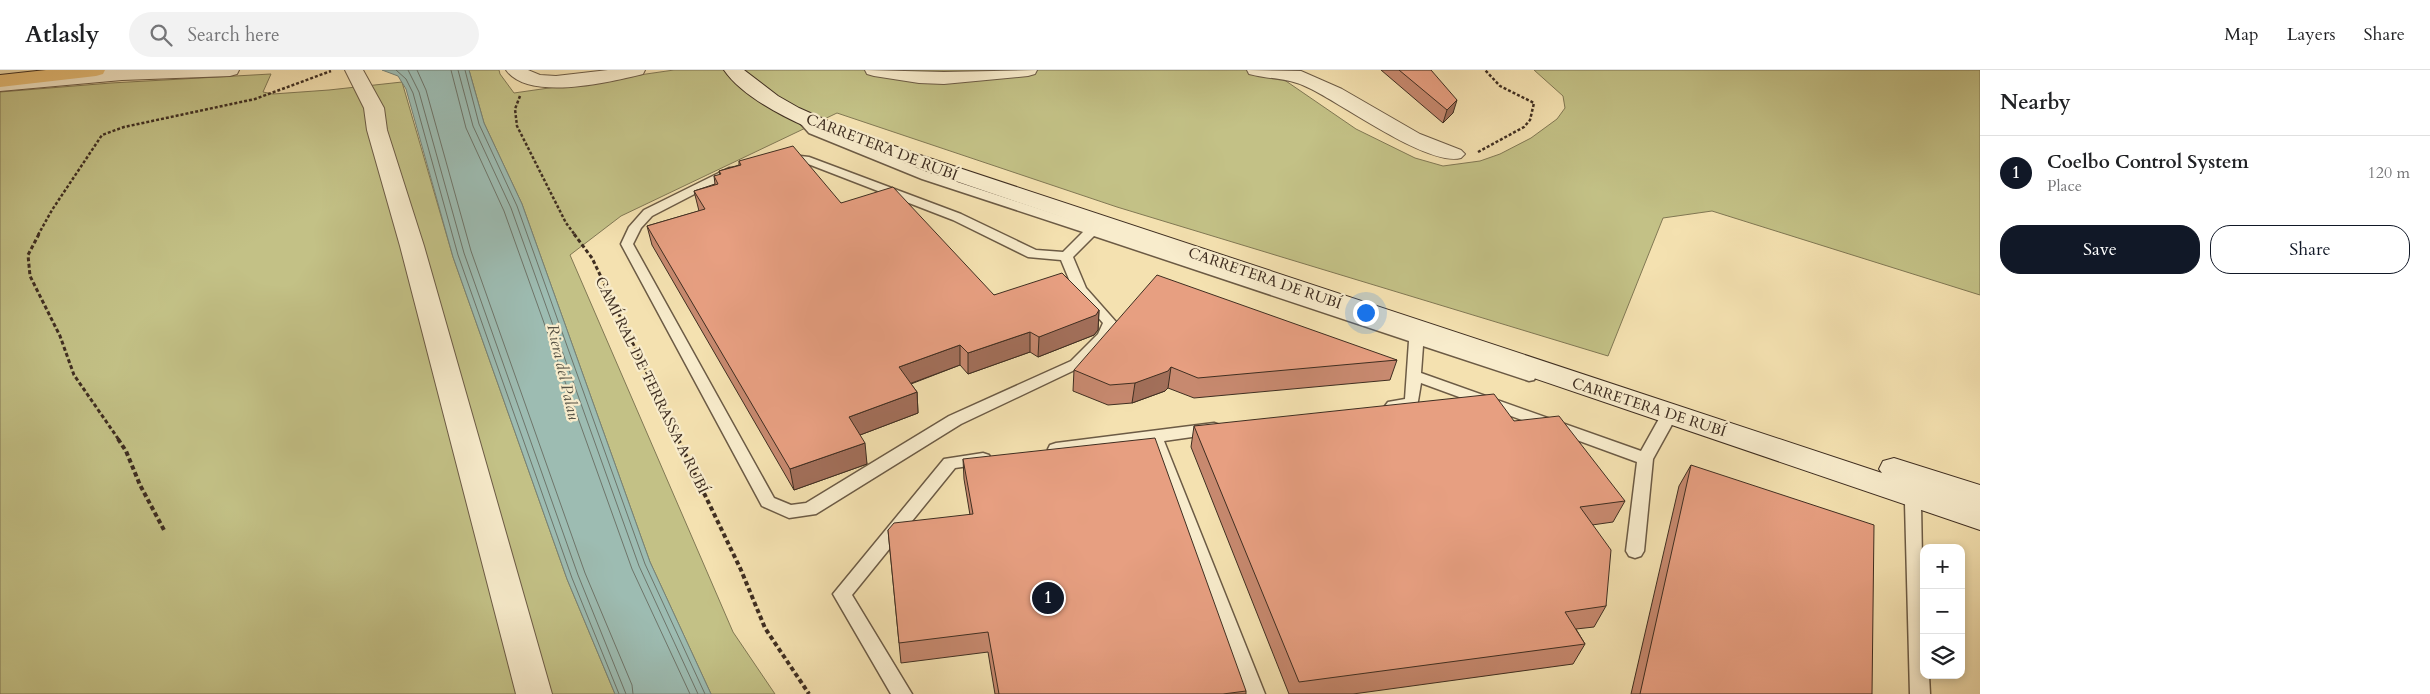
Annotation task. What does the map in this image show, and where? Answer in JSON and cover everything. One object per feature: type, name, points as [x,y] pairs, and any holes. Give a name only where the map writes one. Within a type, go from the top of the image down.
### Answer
[{"type":"highway","points":[[0,81],[96,70]]},
{"type":"main road","points":[[0,85],[82,77],[230,70]]},
{"type":"main road","points":[[354,70],[374,108],[377,130],[416,264],[534,694]]},
{"type":"main road","points":[[515,70],[532,79],[574,80],[636,70]]},
{"type":"main road","name":"CARRETERA DE RUBÍ","points":[[732,70],[798,116],[906,158],[1049,208],[1222,262],[1350,308],[1980,518]]},
{"type":"main road","points":[[744,70],[757,78],[774,84]]},
{"type":"main road","name":"CARRETERA DE RUBÍ","points":[[756,70],[774,84],[824,114],[872,135],[1255,258],[1980,497]]},
{"type":"main road","points":[[874,70],[919,77],[944,78],[1028,70]]},
{"type":"main road","points":[[1256,70],[1294,75],[1338,95],[1417,140],[1454,154]]},
{"type":"lane","points":[[798,116],[813,131],[926,176],[1980,525]]},
{"type":"lane","points":[[766,160],[788,156],[805,159],[957,217],[1032,254],[1066,256],[1092,231]]},
{"type":"lane","points":[[748,166],[731,172],[648,214],[635,227],[627,244],[768,502],[789,512],[810,509],[954,420],[1076,364],[1104,336],[1110,323],[1080,289],[1066,256]]},
{"type":"lane","points":[[1374,408],[1412,403],[1416,339]]},
{"type":"lane","points":[[1413,375],[1645,459]]},
{"type":"lane","points":[[1635,551],[1645,459],[1666,421]]},
{"type":"lane","points":[[1037,452],[1230,427]]},
{"type":"lane","points":[[1154,437],[1255,694]]},
{"type":"lane","points":[[902,694],[842,594],[950,463],[998,457]]},
{"type":"lane","points":[[1913,503],[1920,694]]},
{"type":"path","points":[[164,530],[140,485],[126,451],[74,375],[60,336],[30,276],[28,255],[52,210],[102,136],[124,127],[235,104],[334,70]]},
{"type":"path","points":[[1454,154],[1488,148],[1524,127],[1530,120],[1534,103],[1506,91],[1491,79],[1485,70]]},
{"type":"path","name":"CAMÍ RAL DE TERRASSA A RUBÍ","points":[[532,79],[514,106],[514,120],[566,223],[592,258],[741,570],[765,628],[809,694]]},
{"type":"shaded area","points":[[469,70],[499,70],[514,93],[674,70],[1278,70],[1275,72],[1283,79],[1356,129],[1415,158],[1443,166],[1480,161],[1500,154],[1531,138],[1557,119],[1565,108],[1563,96],[1534,70],[1980,70],[1980,295],[1712,211],[1663,218],[1608,356],[1117,207],[837,113],[621,216],[570,255],[733,632],[775,694],[711,694],[650,562],[522,204],[484,123]]},
{"type":"shaded area","points":[[271,74],[263,92],[273,94],[402,82],[453,257],[567,579],[615,694],[0,694],[0,92],[111,83]]},
{"type":"water","name":"Riera del Palau","points":[[382,70],[469,70],[484,123],[522,204],[650,562],[711,694],[615,694],[567,579],[453,257],[406,89],[398,76]]},
{"type":"building","points":[[1399,70],[1431,70],[1457,100],[1447,110]]},
{"type":"building","points":[[793,146],[841,203],[893,187],[994,295],[1062,273],[1099,310],[1096,315],[1039,337],[1030,332],[968,353],[960,345],[899,367],[917,392],[849,417],[865,443],[790,469],[647,226],[705,209],[694,191],[718,184],[714,176],[721,174],[719,171],[741,165],[739,161]]},
{"type":"building","points":[[1157,275],[1397,360],[1198,378],[1171,367],[1168,371],[1135,383],[1110,385],[1074,370]]},
{"type":"building","points":[[1494,394],[1514,421],[1559,416],[1625,501],[1580,507],[1611,550],[1606,606],[1565,612],[1585,644],[1299,682],[1194,426]]},
{"type":"building","points":[[1155,438],[1246,691],[1223,694],[999,694],[988,632],[899,643],[888,530],[894,523],[973,514],[963,459]]},
{"type":"building","points":[[1691,465],[1874,525],[1872,694],[1640,694]]},
{"type":"place","name":"Coelbo Control System","points":[[1048,598]]}]
